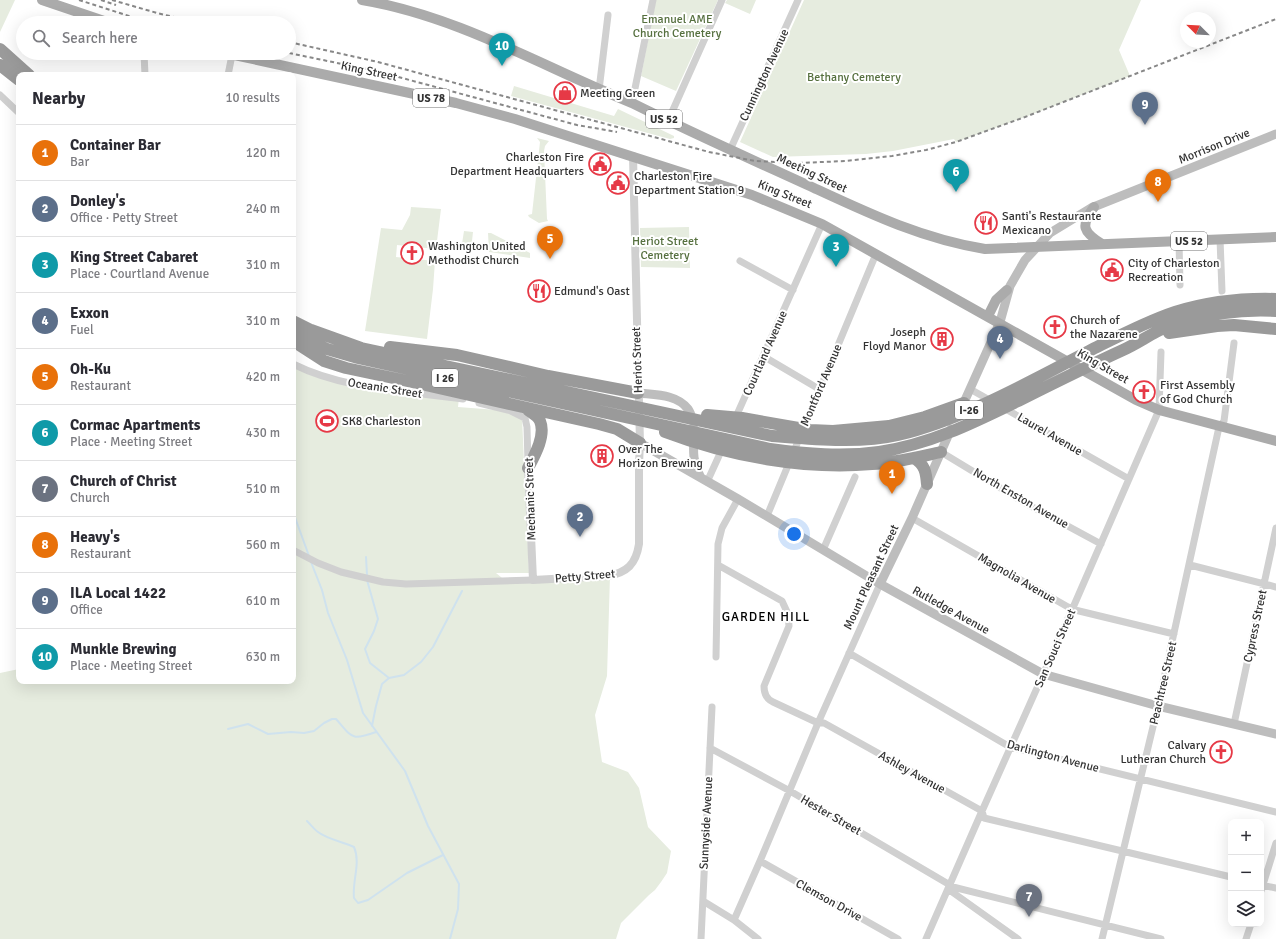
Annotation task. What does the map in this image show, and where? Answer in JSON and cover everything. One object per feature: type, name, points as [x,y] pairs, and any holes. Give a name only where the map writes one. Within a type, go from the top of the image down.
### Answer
[{"type":"highway","points":[[0,49],[20,72]]},
{"type":"highway","points":[[0,65],[16,73]]},
{"type":"highway","name":"I-26","points":[[601,400],[646,408],[772,436],[813,440],[837,440],[897,435],[939,423],[960,415],[1120,335],[1175,312],[1234,300],[1257,298],[1276,299]]},
{"type":"highway","name":"I-26","points":[[601,412],[770,449],[805,454],[842,455],[879,452],[914,445],[966,427],[1168,327],[1184,321],[1226,313],[1276,311]]},
{"type":"highway","name":"I 26","points":[[296,322],[311,330],[361,348],[601,400]]},
{"type":"highway","points":[[1137,343],[1170,333],[1217,326],[1234,325],[1276,329]]},
{"type":"highway","points":[[311,330],[374,345],[457,355],[548,376],[638,393]]},
{"type":"highway","name":"I 26","points":[[296,335],[327,349],[358,358],[601,412]]},
{"type":"highway","points":[[296,343],[324,361],[346,368],[412,382],[526,414],[617,429],[640,443]]},
{"type":"highway","points":[[646,408],[742,418],[810,430],[833,431],[889,426],[925,417],[964,403]]},
{"type":"highway","points":[[526,414],[540,420],[541,428],[540,441],[534,458],[528,468]]},
{"type":"highway","points":[[621,416],[701,445],[794,463],[833,466],[873,464],[914,458],[941,452]]},
{"type":"highway","points":[[914,458],[925,468],[927,484]]},
{"type":"main road","points":[[42,0],[89,16]]},
{"type":"main road","name":"Meeting Street","points":[[362,0],[388,4],[448,22],[599,90],[632,103],[860,210],[926,236],[954,244],[985,249],[1276,237]]},
{"type":"main road","name":"King Street","points":[[257,60],[456,103],[515,119],[752,195],[822,224],[1000,322],[1136,400],[1159,410],[1276,441]]},
{"type":"main road","name":"Morrison Drive","points":[[1036,247],[1050,233],[1069,220],[1094,207],[1276,134]]},
{"type":"main road","points":[[1094,207],[1086,220],[1085,227],[1090,236],[1102,244]]},
{"type":"main road","name":"Mount Pleasant Street","points":[[880,584],[912,518],[1000,322],[1008,290],[1025,260],[1036,247]]},
{"type":"main road","points":[[988,316],[996,300],[1008,290]]},
{"type":"main road","points":[[638,393],[664,396],[680,401],[689,410],[694,425],[693,452],[695,467],[704,480]]},
{"type":"main road","name":"Rutledge Avenue","points":[[640,443],[767,516],[880,584],[1043,674],[1158,706],[1276,734]]},
{"type":"street","points":[[632,103],[653,0]]},
{"type":"street","points":[[668,121],[722,0]]},
{"type":"street","name":"Cunnington Avenue","points":[[730,150],[798,0]]},
{"type":"street","points":[[599,90],[608,15]]},
{"type":"street","points":[[144,60],[145,72]]},
{"type":"street","points":[[228,72],[229,60]]},
{"type":"street","points":[[0,95],[16,109]]},
{"type":"street","name":"Heriot Street","points":[[632,563],[637,554],[639,544],[638,487],[640,443],[633,156]]},
{"type":"street","name":"Courtland Avenue","points":[[704,480],[763,356],[822,224]]},
{"type":"street","points":[[1220,239],[1222,291]]},
{"type":"street","points":[[1179,241],[1180,285]]},
{"type":"street","name":"Montford Avenue","points":[[767,516],[876,254]]},
{"type":"street","points":[[740,261],[793,290]]},
{"type":"street","name":"Peachtree Street","points":[[1102,939],[1158,706],[1190,565],[1219,426],[1224,421],[1234,343]]},
{"type":"street","name":"San Souci Street","points":[[926,939],[1159,410],[1161,352]]},
{"type":"street","points":[[763,356],[819,389]]},
{"type":"street","name":"Oceanic Street","points":[[296,366],[311,373],[381,389],[466,399],[526,414]]},
{"type":"street","name":"Laurel Avenue","points":[[970,389],[1129,479]]},
{"type":"street","name":"North Enston Avenue","points":[[941,452],[1027,504],[1101,544]]},
{"type":"street","name":"Mechanic Street","points":[[528,468],[533,580]]},
{"type":"street","points":[[823,550],[856,477]]},
{"type":"street","points":[[716,657],[718,544],[722,528],[738,499]]},
{"type":"street","name":"Magnolia Avenue","points":[[912,518],[1072,609],[1174,634]]},
{"type":"street","name":"Cypress Street","points":[[1234,724],[1276,528]]},
{"type":"street","points":[[296,552],[318,563],[341,572],[383,582],[406,584],[533,580]]},
{"type":"street","name":"Petty Street","points":[[533,580],[607,576],[618,574],[632,563]]},
{"type":"street","name":"Ashley Avenue","points":[[718,565],[779,600],[786,607],[789,618],[789,626],[764,686],[764,694],[769,700],[818,723],[824,723],[982,811],[984,818],[1228,876]]},
{"type":"street","points":[[1190,565],[1276,587]]},
{"type":"street","name":"Mount Pleasant Street","points":[[734,920],[818,723],[880,584]]},
{"type":"street","name":"Darlington Avenue","points":[[849,653],[1010,747],[1276,812]]},
{"type":"street","name":"Sunnyside Avenue","points":[[701,939],[712,707]]},
{"type":"street","name":"Hester Street","points":[[710,748],[790,791],[949,887],[1018,939]]},
{"type":"street","points":[[1264,881],[1276,843]]},
{"type":"street","name":"Clemson Drive","points":[[760,861],[898,939]]},
{"type":"street","points":[[949,887],[1161,939]]},
{"type":"street","points":[[1264,887],[1276,888]]},
{"type":"street","points":[[703,901],[734,920],[758,939]]},
{"type":"street","points":[[1246,939],[1250,927]]},
{"type":"green space","points":[[0,0],[15,0],[0,32]]},
{"type":"green space","name":"Emanuel AME Church Cemetery","points":[[656,0],[718,0],[676,91],[641,76]]},
{"type":"green space","points":[[727,0],[756,0],[750,14],[725,3]]},
{"type":"green space","name":"Bethany Cemetery","points":[[804,0],[1141,0],[1119,50],[1130,76],[956,142],[954,139],[893,151],[866,154],[773,157],[740,142]]},
{"type":"green space","points":[[514,86],[614,116],[618,109],[674,136],[674,138],[670,139],[511,96]]},
{"type":"green space","points":[[537,138],[549,141],[545,146],[544,151],[548,221],[539,223],[528,215],[532,214],[540,142]]},
{"type":"green space","points":[[411,207],[441,209],[436,249],[397,245],[396,257],[435,261],[427,339],[365,331],[381,228],[402,230],[410,215]]},
{"type":"green space","name":"Heriot Street Cemetery","points":[[689,227],[690,268],[641,267],[640,228]]},
{"type":"green space","points":[[464,231],[473,232],[471,250],[461,250]]},
{"type":"green space","points":[[488,233],[491,233],[530,253],[530,258],[489,252]]},
{"type":"green space","points":[[296,365],[348,382],[459,398],[458,407],[497,410],[522,417],[529,573],[496,573],[507,582],[610,576],[607,676],[595,715],[602,762],[628,772],[639,788],[648,827],[671,851],[667,873],[655,890],[621,923],[616,939],[0,939],[0,673],[16,670],[16,684],[296,684]]},
{"type":"waterway","points":[[296,520],[309,556]]},
{"type":"waterway","points":[[366,557],[367,575]]},
{"type":"waterway","points":[[311,562],[322,590],[328,613],[347,660],[363,713],[405,771],[428,826],[459,884],[458,909],[450,939]]},
{"type":"waterway","points":[[367,580],[378,619],[365,649],[370,663],[389,678]]},
{"type":"waterway","points":[[372,726],[382,684],[389,678],[404,675],[421,662],[433,647],[462,591]]},
{"type":"waterway","points":[[228,729],[248,724],[268,734],[291,732],[304,733],[314,731],[324,723],[332,719],[336,719],[353,736],[357,737],[376,732]]},
{"type":"waterway","points":[[307,821],[315,830],[330,839],[354,847],[357,859],[354,898],[358,903],[368,900],[407,873],[443,855]]},
{"type":"railway","points":[[79,0],[129,16]]},
{"type":"railway","points":[[101,0],[116,5]]},
{"type":"railway","points":[[112,0],[170,16]]},
{"type":"railway","points":[[296,44],[378,62],[709,152],[755,161],[800,163],[845,161],[892,156],[926,150],[956,142],[1025,117],[1276,19]]},
{"type":"railway","points":[[296,54],[376,71],[577,125],[617,132]]},
{"type":"place","name":"Munkle Brewing","points":[[502,66]]},
{"type":"place","name":"Meeting Green","points":[[565,93]]},
{"type":"place","name":"ILA Local 1422","points":[[1145,125]]},
{"type":"place","name":"Charleston Fire Department Headquarters","points":[[600,164]]},
{"type":"place","name":"Charleston Fire Department Station 9","points":[[618,183]]},
{"type":"place","name":"Cormac Apartments","points":[[956,192]]},
{"type":"place","name":"Heavy's","points":[[1158,202]]},
{"type":"place","name":"Santi's Restaurante Mexicano","points":[[986,223]]},
{"type":"place","name":"Washington United Methodist Church","points":[[412,253]]},
{"type":"place","name":"Oh-Ku","points":[[550,259]]},
{"type":"place","name":"King Street Cabaret","points":[[836,267]]},
{"type":"place","name":"City of Charleston Recreation","points":[[1112,270]]},
{"type":"place","name":"Edmund's Oast","points":[[539,291]]},
{"type":"place","name":"Church of the Nazarene","points":[[1055,327]]},
{"type":"place","name":"Joseph Floyd Manor","points":[[942,339]]},
{"type":"place","name":"Exxon","points":[[1000,359]]},
{"type":"place","name":"First Assembly of God Church","points":[[1144,392]]},
{"type":"place","name":"SK8 Charleston","points":[[327,421]]},
{"type":"place","name":"Over The Horizon Brewing","points":[[602,456]]},
{"type":"place","name":"Container Bar","points":[[892,494]]},
{"type":"place","name":"Donley's","points":[[580,537]]},
{"type":"place","name":"Calvary Lutheran Church","points":[[1221,752]]},
{"type":"place","name":"Church of Christ","points":[[1029,917]]},
{"type":"district","name":"GARDEN HILL","points":[[766,616]]}]
